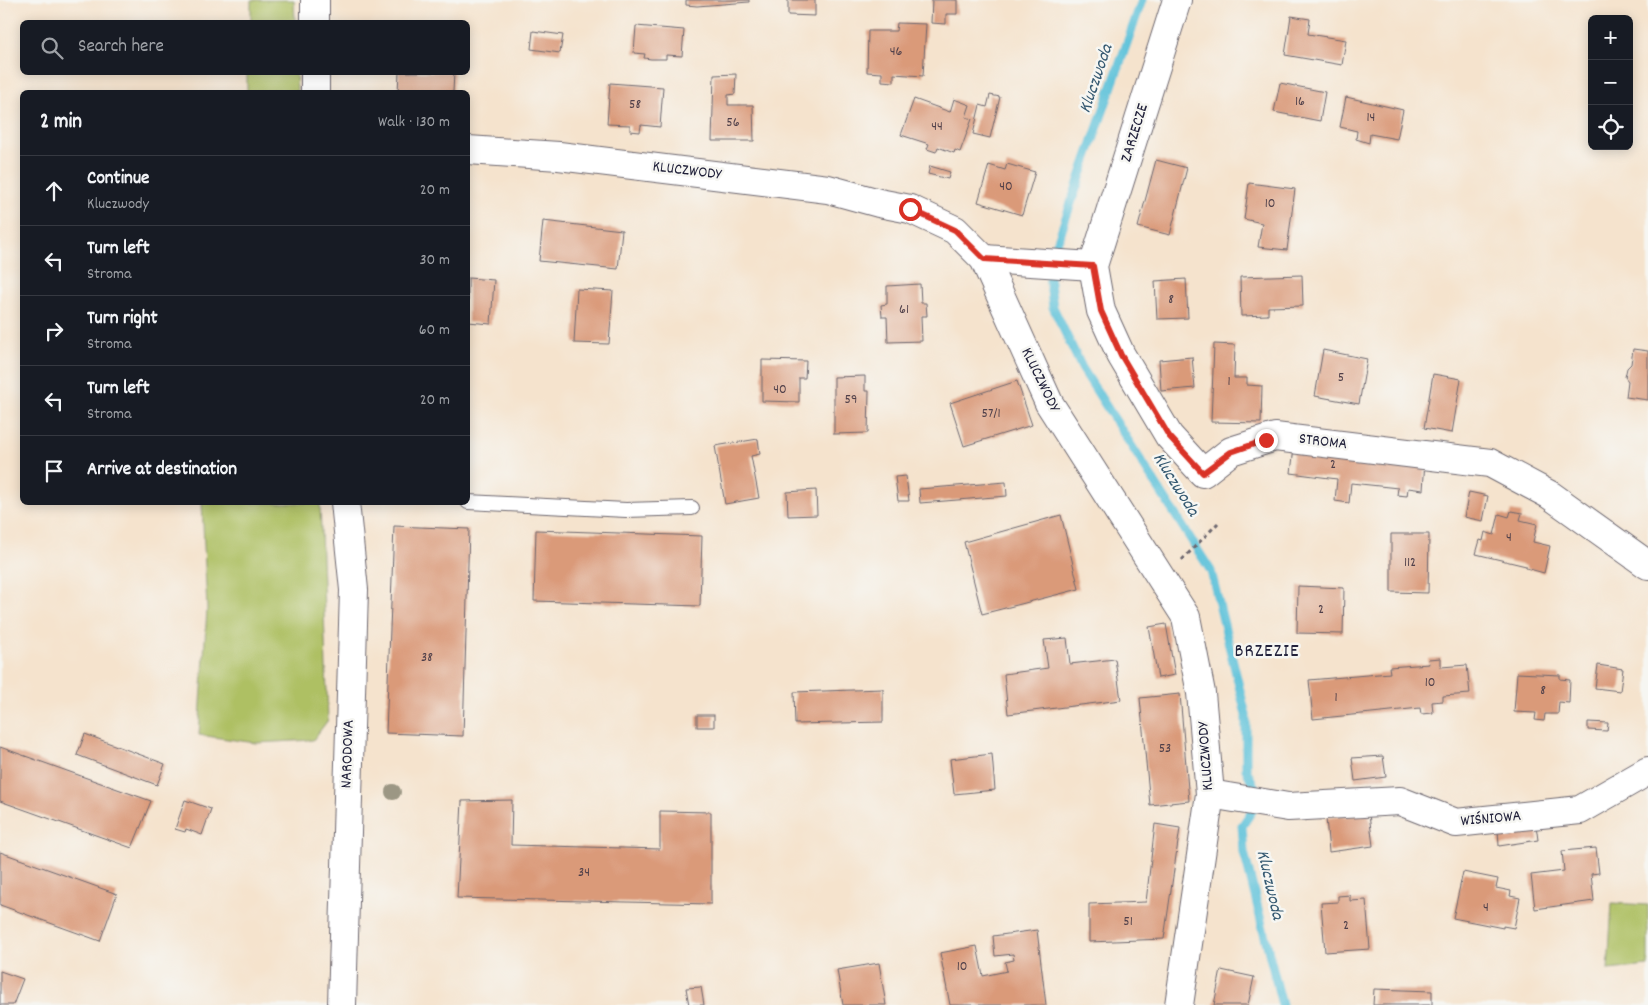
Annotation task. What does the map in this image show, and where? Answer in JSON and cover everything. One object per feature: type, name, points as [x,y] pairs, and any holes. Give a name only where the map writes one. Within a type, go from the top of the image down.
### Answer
[{"type":"street","points":[[315,0],[315,20]]},
{"type":"street","name":"ZARZECZE","points":[[1084,266],[1177,0]]},
{"type":"street","points":[[314,90],[315,75]]},
{"type":"street","name":"KLUCZWODY","points":[[470,150],[559,156],[828,189],[879,203],[910,209],[955,230],[984,259],[1049,403],[1186,617],[1221,795],[1179,1005]]},
{"type":"street","points":[[984,259],[1084,266]]},
{"type":"street","name":"STROMA","points":[[1084,266],[1101,311],[1121,355],[1169,436],[1203,473],[1231,452],[1275,437],[1490,464],[1550,494],[1648,565]]},
{"type":"street","name":"NARODOWA","points":[[342,1005],[354,590],[345,505]]},
{"type":"street","name":"WIŚNIOWA","points":[[1221,795],[1288,807],[1400,801],[1456,823],[1580,810],[1648,771]]},
{"type":"lane","points":[[470,502],[626,510],[692,508]]},
{"type":"path","points":[[1162,580],[1218,523]]},
{"type":"green space","points":[[251,0],[294,0],[295,20],[251,20]]},
{"type":"green space","points":[[247,75],[296,75],[297,90],[247,90]]},
{"type":"green space","points":[[202,505],[320,505],[328,720],[313,740],[256,743],[199,735],[207,609]]},
{"type":"green space","points":[[1612,903],[1648,905],[1648,966],[1608,970]]},
{"type":"building","points":[[686,0],[749,0],[749,2],[697,6],[686,5]]},
{"type":"building","points":[[788,0],[815,0],[815,16],[788,15]]},
{"type":"building","points":[[932,0],[957,0],[957,14],[946,14],[946,24],[931,23]]},
{"type":"building","points":[[1291,16],[1310,19],[1308,34],[1346,40],[1342,65],[1285,55]]},
{"type":"building","points":[[897,23],[926,24],[923,76],[894,74],[894,82],[882,81],[882,73],[867,72],[868,31],[896,31]]},
{"type":"building","points":[[636,26],[684,30],[682,56],[666,55],[666,59],[651,59],[644,58],[645,54],[634,53]]},
{"type":"building","points":[[533,31],[563,35],[560,53],[531,49]]},
{"type":"building","points":[[736,74],[735,94],[728,95],[728,105],[753,105],[754,141],[712,141],[714,75]]},
{"type":"building","points":[[399,75],[454,75],[453,90],[398,90]]},
{"type":"building","points":[[610,83],[663,87],[660,127],[641,125],[640,132],[630,131],[630,125],[607,124]]},
{"type":"building","points":[[1280,83],[1325,92],[1320,121],[1274,112]]},
{"type":"building","points":[[990,95],[1000,97],[990,138],[973,134],[980,105],[987,107]]},
{"type":"building","points":[[1346,97],[1403,110],[1397,139],[1370,134],[1369,143],[1356,139],[1357,131],[1340,127]]},
{"type":"building","points":[[914,99],[950,112],[954,99],[970,105],[966,117],[972,119],[960,152],[955,150],[954,153],[938,147],[936,152],[927,149],[929,144],[901,135]]},
{"type":"building","points":[[1156,160],[1187,168],[1170,235],[1138,227]]},
{"type":"building","points":[[1007,164],[1035,172],[1022,215],[978,202],[989,165],[1005,170]]},
{"type":"building","points":[[930,166],[950,172],[948,179],[928,174]]},
{"type":"building","points":[[1249,183],[1295,189],[1287,250],[1258,247],[1262,223],[1244,219]]},
{"type":"building","points":[[543,221],[622,230],[618,269],[539,261]]},
{"type":"building","points":[[1302,275],[1303,306],[1268,307],[1268,315],[1241,316],[1240,277]]},
{"type":"building","points":[[470,278],[494,280],[491,324],[470,322]]},
{"type":"building","points":[[1186,279],[1188,318],[1157,319],[1155,281]]},
{"type":"building","points":[[920,284],[921,303],[926,303],[927,316],[921,316],[922,341],[888,342],[887,317],[882,317],[881,305],[887,304],[887,286]]},
{"type":"building","points":[[577,289],[613,291],[609,344],[574,343]]},
{"type":"building","points":[[1214,344],[1235,345],[1234,378],[1247,378],[1247,385],[1262,386],[1261,423],[1211,422]]},
{"type":"building","points":[[1633,349],[1648,351],[1648,400],[1626,397],[1628,381],[1625,377],[1627,368],[1631,364]]},
{"type":"building","points":[[1323,350],[1367,359],[1359,404],[1315,396]]},
{"type":"building","points":[[1192,357],[1195,388],[1161,391],[1159,360]]},
{"type":"building","points":[[762,360],[806,361],[805,378],[799,378],[799,402],[762,401]]},
{"type":"building","points":[[1433,374],[1461,379],[1452,433],[1424,428]]},
{"type":"building","points":[[865,376],[865,391],[869,391],[868,433],[834,434],[834,377]]},
{"type":"building","points":[[1017,381],[1032,425],[964,446],[950,403]]},
{"type":"building","points":[[758,439],[760,454],[751,456],[759,498],[725,504],[715,446]]},
{"type":"building","points":[[1294,447],[1425,461],[1423,490],[1408,488],[1407,496],[1397,495],[1398,488],[1351,483],[1349,503],[1335,501],[1337,479],[1291,473]]},
{"type":"building","points":[[906,476],[909,501],[898,501],[895,477]]},
{"type":"building","points":[[1006,482],[1007,496],[920,503],[919,489]]},
{"type":"building","points":[[816,490],[817,515],[788,516],[787,492]]},
{"type":"building","points":[[1469,492],[1488,496],[1483,521],[1464,517]]},
{"type":"building","points":[[1511,511],[1522,513],[1520,520],[1537,524],[1533,542],[1550,546],[1544,573],[1526,568],[1526,566],[1476,554],[1480,540],[1483,541],[1485,532],[1494,535],[1499,514],[1509,517]]},
{"type":"building","points":[[1061,515],[1079,589],[982,614],[964,542]]},
{"type":"building","points":[[394,526],[469,529],[463,736],[386,733]]},
{"type":"building","points":[[536,530],[702,536],[700,606],[534,601]]},
{"type":"building","points":[[1391,534],[1429,534],[1428,593],[1391,592]]},
{"type":"building","points":[[1298,586],[1344,588],[1343,634],[1297,633]]},
{"type":"building","points":[[1166,624],[1175,675],[1158,678],[1149,627]]},
{"type":"building","points":[[1067,638],[1070,664],[1115,659],[1121,700],[1008,714],[1004,674],[1048,668],[1044,640]]},
{"type":"building","points":[[1441,658],[1441,667],[1467,665],[1470,694],[1443,696],[1443,701],[1432,702],[1433,713],[1421,714],[1420,708],[1313,719],[1309,680],[1390,673],[1389,667],[1429,664],[1428,659]]},
{"type":"building","points":[[1598,665],[1623,669],[1620,691],[1595,688]]},
{"type":"building","points":[[1517,673],[1560,675],[1560,679],[1570,680],[1569,703],[1559,702],[1558,714],[1545,714],[1544,721],[1535,720],[1536,713],[1514,712]]},
{"type":"building","points":[[883,689],[883,722],[795,724],[794,692]]},
{"type":"building","points":[[1180,694],[1189,801],[1150,805],[1140,698]]},
{"type":"building","points":[[697,715],[714,715],[714,727],[697,727]]},
{"type":"building","points":[[1588,722],[1608,723],[1607,731],[1588,730]]},
{"type":"building","points":[[85,734],[165,764],[157,785],[77,755]]},
{"type":"building","points":[[0,747],[151,801],[132,848],[0,801]]},
{"type":"building","points":[[992,754],[995,790],[954,794],[950,759]]},
{"type":"building","points":[[1383,756],[1386,777],[1355,781],[1352,758]]},
{"type":"building","points":[[185,800],[211,809],[202,835],[186,829],[185,832],[175,829]]},
{"type":"building","points":[[512,800],[511,845],[660,849],[660,811],[711,812],[711,904],[457,898],[462,801]]},
{"type":"building","points":[[1369,814],[1373,846],[1329,852],[1326,818]]},
{"type":"building","points":[[1155,824],[1180,828],[1164,939],[1089,942],[1089,904],[1146,902]]},
{"type":"building","points":[[1536,825],[1538,840],[1499,846],[1498,829]]},
{"type":"building","points":[[1596,848],[1599,873],[1591,874],[1594,901],[1535,909],[1531,875],[1564,871],[1562,851]]},
{"type":"building","points":[[0,852],[117,894],[100,941],[0,905]]},
{"type":"building","points":[[1463,872],[1498,879],[1496,888],[1511,891],[1510,896],[1520,898],[1514,928],[1503,926],[1503,928],[1453,918]]},
{"type":"building","points":[[1350,895],[1350,901],[1366,900],[1370,949],[1325,952],[1321,903],[1338,902],[1338,896]]},
{"type":"building","points":[[1037,930],[1046,1005],[950,1005],[940,953],[977,946],[983,976],[1007,971],[1005,962],[1014,960],[1013,954],[995,956],[993,936]]},
{"type":"building","points":[[879,963],[886,1005],[843,1005],[837,970]]},
{"type":"building","points":[[1221,970],[1254,977],[1248,1005],[1214,1005]]},
{"type":"building","points":[[0,971],[23,979],[13,1005],[0,1005]]},
{"type":"building","points":[[701,987],[704,1005],[689,1005],[686,988]]},
{"type":"building","points":[[1374,989],[1432,991],[1432,1005],[1373,1005]]},
{"type":"waterway","name":"Kluczwoda","points":[[1142,0],[1056,246],[1049,275],[1053,307],[1082,368],[1211,571],[1246,715],[1246,769],[1256,790],[1252,811],[1242,826],[1244,852],[1282,1005]]},
{"type":"district","name":"BRZEZIE","points":[[1267,652]]},
{"type":"route","points":[[910,209],[955,230],[984,259],[1093,266],[1101,311],[1121,355],[1169,436],[1203,473],[1231,452],[1266,440]]}]
